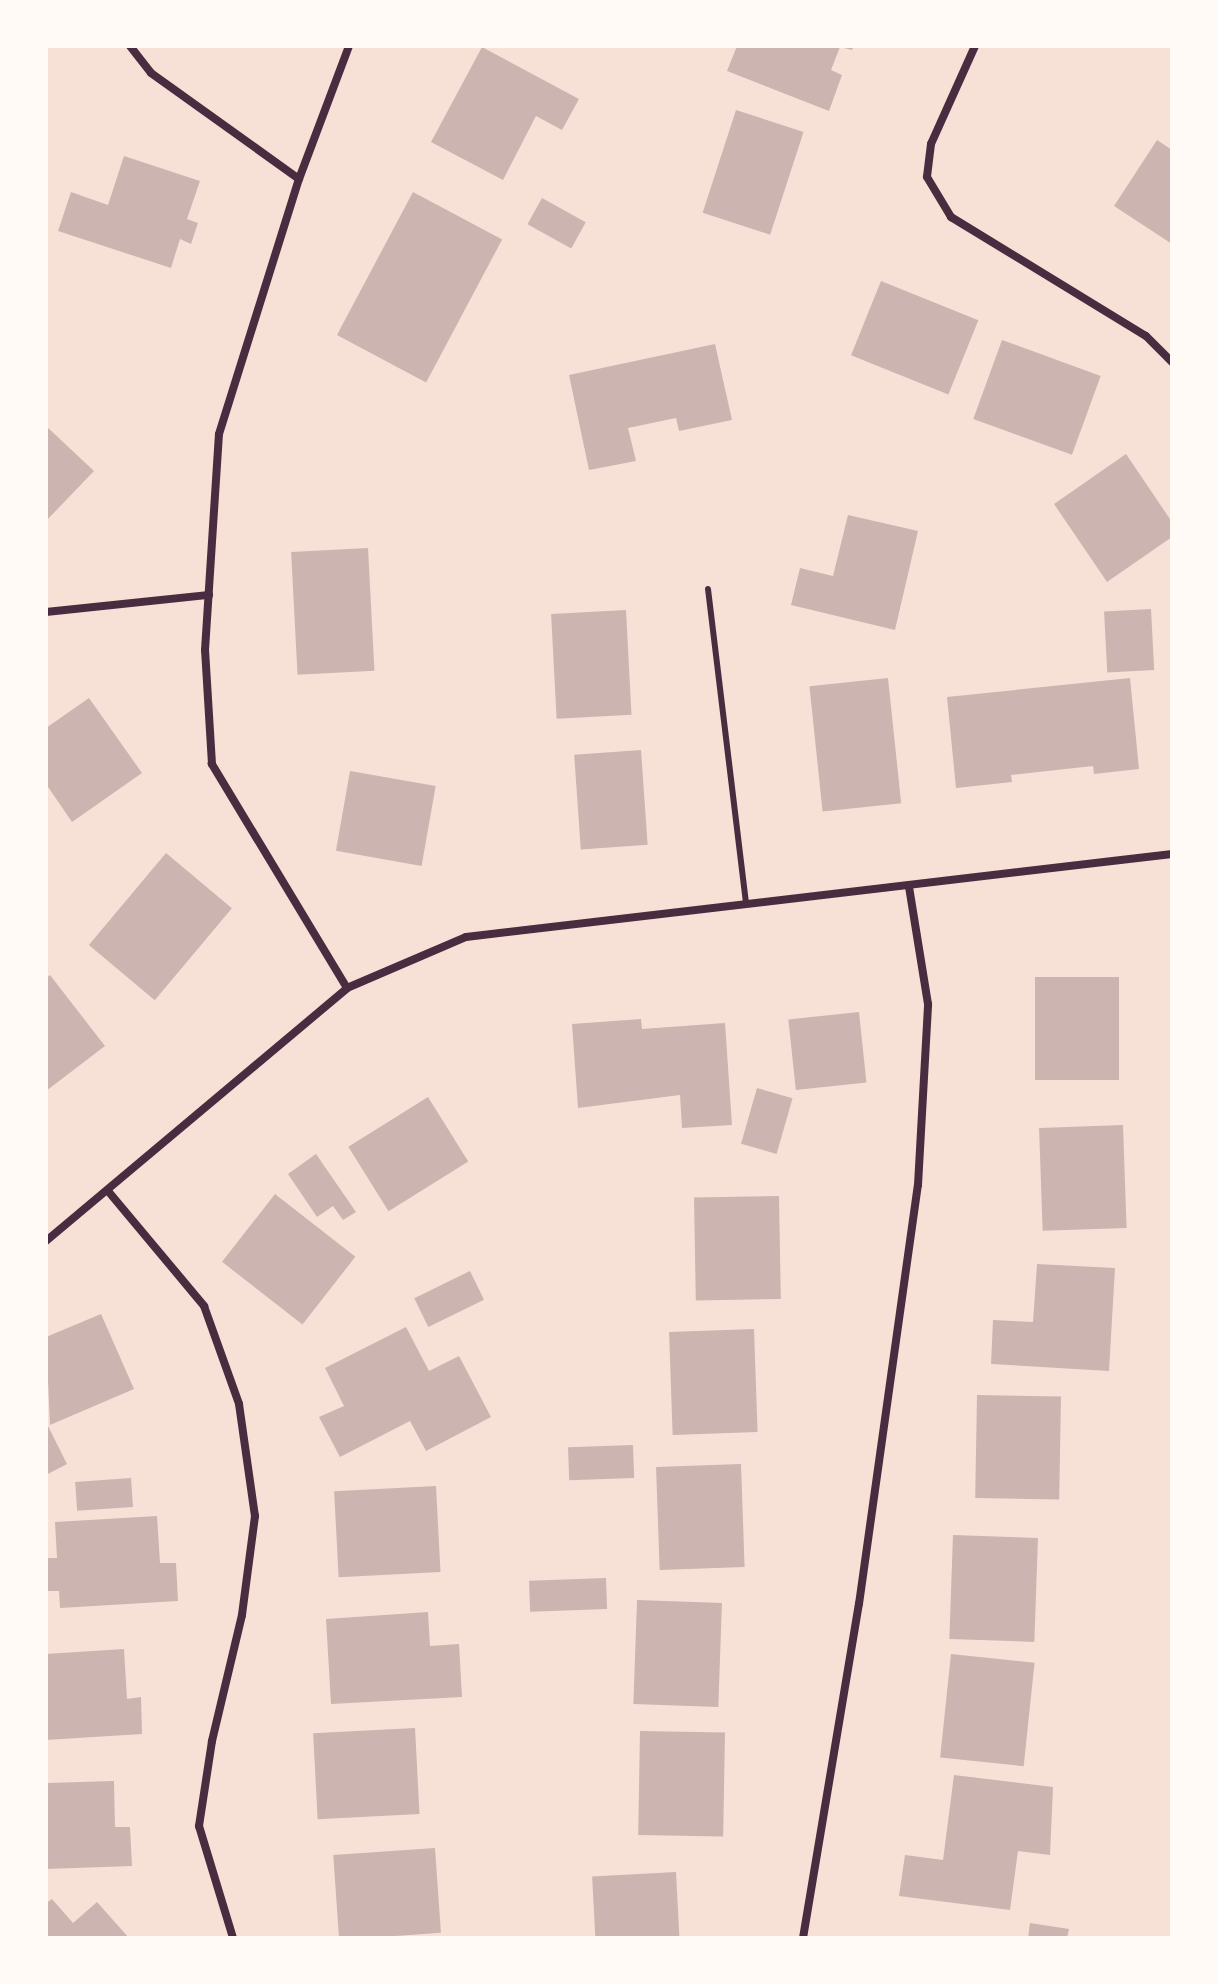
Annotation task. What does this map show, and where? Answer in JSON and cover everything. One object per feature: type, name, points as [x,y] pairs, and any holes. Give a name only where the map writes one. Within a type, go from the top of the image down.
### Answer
[{"type":"street","points":[[130,46],[151,73],[299,179]]},
{"type":"street","points":[[347,988],[212,764],[205,650],[219,434],[299,179],[349,46]]},
{"type":"street","points":[[975,46],[931,144],[927,177],[951,217],[1146,336],[1172,362]]},
{"type":"street","points":[[46,612],[209,595]]},
{"type":"street","points":[[46,1241],[347,988],[466,937],[1172,854]]},
{"type":"street","points":[[803,1938],[859,1604],[918,1185],[928,1004],[909,887]]},
{"type":"street","points":[[108,1191],[204,1306],[239,1404],[255,1516],[242,1615],[212,1741],[199,1826],[233,1938]]},
{"type":"lane","points":[[708,589],[746,904]]},
{"type":"building","points":[[737,46],[854,46],[852,50],[840,47],[831,70],[842,75],[829,111],[727,71]]},
{"type":"building","points":[[482,47],[579,99],[562,130],[536,116],[503,180],[431,142]]},
{"type":"building","points":[[736,110],[804,132],[770,235],[703,213]]},
{"type":"building","points":[[1157,140],[1172,150],[1172,244],[1114,206]]},
{"type":"building","points":[[124,156],[200,181],[187,219],[198,223],[191,244],[180,239],[171,268],[58,231],[71,192],[108,205]]},
{"type":"building","points":[[413,192],[502,239],[426,382],[337,335]]},
{"type":"building","points":[[542,198],[586,222],[571,248],[527,224]]},
{"type":"building","points":[[881,281],[978,320],[948,395],[851,355]]},
{"type":"building","points":[[1002,340],[1101,376],[1072,455],[973,419]]},
{"type":"building","points":[[715,344],[732,420],[679,431],[676,418],[628,428],[636,461],[589,470],[569,375]]},
{"type":"building","points":[[46,426],[94,471],[46,521]]},
{"type":"building","points":[[1126,454],[1172,522],[1172,537],[1107,582],[1054,504]]},
{"type":"building","points":[[848,515],[918,531],[895,630],[791,605],[800,568],[833,576]]},
{"type":"building","points":[[368,548],[374,671],[298,675],[291,552]]},
{"type":"building","points":[[1151,609],[1154,670],[1107,672],[1104,611]]},
{"type":"building","points":[[626,610],[631,715],[557,719],[551,614]]},
{"type":"building","points":[[888,678],[901,803],[823,812],[809,686]]},
{"type":"building","points":[[1130,678],[1139,769],[1094,774],[1093,766],[1011,775],[1012,782],[956,788],[947,697]]},
{"type":"building","points":[[89,698],[142,773],[72,822],[46,784],[46,728]]},
{"type":"building","points":[[641,750],[648,845],[581,849],[574,755]]},
{"type":"building","points":[[350,771],[436,786],[422,866],[336,851]]},
{"type":"building","points":[[166,853],[232,908],[155,1000],[89,945]]},
{"type":"building","points":[[50,975],[105,1046],[46,1091],[46,978]]},
{"type":"building","points":[[1035,977],[1119,977],[1119,1080],[1035,1080]]},
{"type":"building","points":[[859,1012],[866,1083],[796,1090],[788,1019]]},
{"type":"building","points":[[641,1019],[642,1029],[725,1023],[732,1125],[682,1128],[680,1095],[578,1108],[572,1024]]},
{"type":"building","points":[[757,1088],[793,1098],[777,1154],[741,1144]]},
{"type":"building","points":[[428,1097],[468,1161],[389,1211],[348,1147]]},
{"type":"building","points":[[1123,1125],[1127,1228],[1043,1231],[1039,1128]]},
{"type":"building","points":[[316,1154],[356,1212],[343,1220],[333,1206],[317,1217],[288,1174]]},
{"type":"building","points":[[275,1194],[355,1257],[302,1325],[222,1262]]},
{"type":"building","points":[[779,1196],[781,1299],[696,1300],[694,1197]]},
{"type":"building","points":[[1037,1264],[1115,1268],[1109,1371],[991,1364],[993,1320],[1033,1322]]},
{"type":"building","points":[[470,1271],[484,1300],[428,1327],[414,1298]]},
{"type":"building","points":[[101,1314],[134,1389],[50,1425],[46,1337]]},
{"type":"building","points":[[406,1327],[429,1371],[459,1356],[491,1417],[426,1451],[410,1421],[340,1457],[319,1417],[344,1406],[325,1368]]},
{"type":"building","points":[[754,1329],[758,1432],[673,1435],[669,1332]]},
{"type":"building","points":[[977,1395],[1061,1396],[1059,1499],[975,1498]]},
{"type":"building","points":[[46,1422],[67,1464],[46,1475]]},
{"type":"building","points":[[633,1445],[634,1478],[569,1480],[568,1447]]},
{"type":"building","points":[[741,1464],[745,1567],[660,1570],[656,1467]]},
{"type":"building","points":[[131,1478],[133,1507],[77,1511],[75,1482]]},
{"type":"building","points":[[436,1486],[441,1572],[339,1577],[334,1491]]},
{"type":"building","points":[[157,1516],[160,1563],[176,1563],[178,1601],[60,1608],[59,1591],[46,1591],[46,1558],[57,1558],[55,1522]]},
{"type":"building","points":[[953,1535],[1038,1538],[1034,1642],[949,1639]]},
{"type":"building","points":[[606,1578],[607,1609],[530,1612],[529,1581]]},
{"type":"building","points":[[637,1600],[722,1603],[718,1707],[633,1704]]},
{"type":"building","points":[[428,1612],[430,1646],[459,1644],[462,1697],[331,1704],[326,1619]]},
{"type":"building","points":[[124,1649],[127,1699],[141,1697],[142,1734],[46,1740],[46,1654]]},
{"type":"building","points":[[951,1654],[1035,1663],[1024,1766],[940,1757]]},
{"type":"building","points":[[415,1728],[420,1814],[318,1819],[313,1733]]},
{"type":"building","points":[[640,1731],[725,1732],[723,1836],[638,1835]]},
{"type":"building","points":[[954,1775],[1053,1787],[1050,1855],[1018,1851],[1010,1910],[899,1896],[905,1855],[943,1860]]},
{"type":"building","points":[[114,1781],[115,1827],[130,1827],[132,1866],[46,1869],[46,1783]]},
{"type":"building","points":[[435,1848],[441,1933],[339,1938],[333,1855]]},
{"type":"building","points":[[676,1872],[679,1938],[595,1938],[592,1876]]},
{"type":"building","points":[[52,1899],[73,1923],[97,1902],[129,1938],[46,1938],[46,1903]]},
{"type":"building","points":[[1030,1923],[1069,1929],[1067,1938],[1028,1938]]}]
